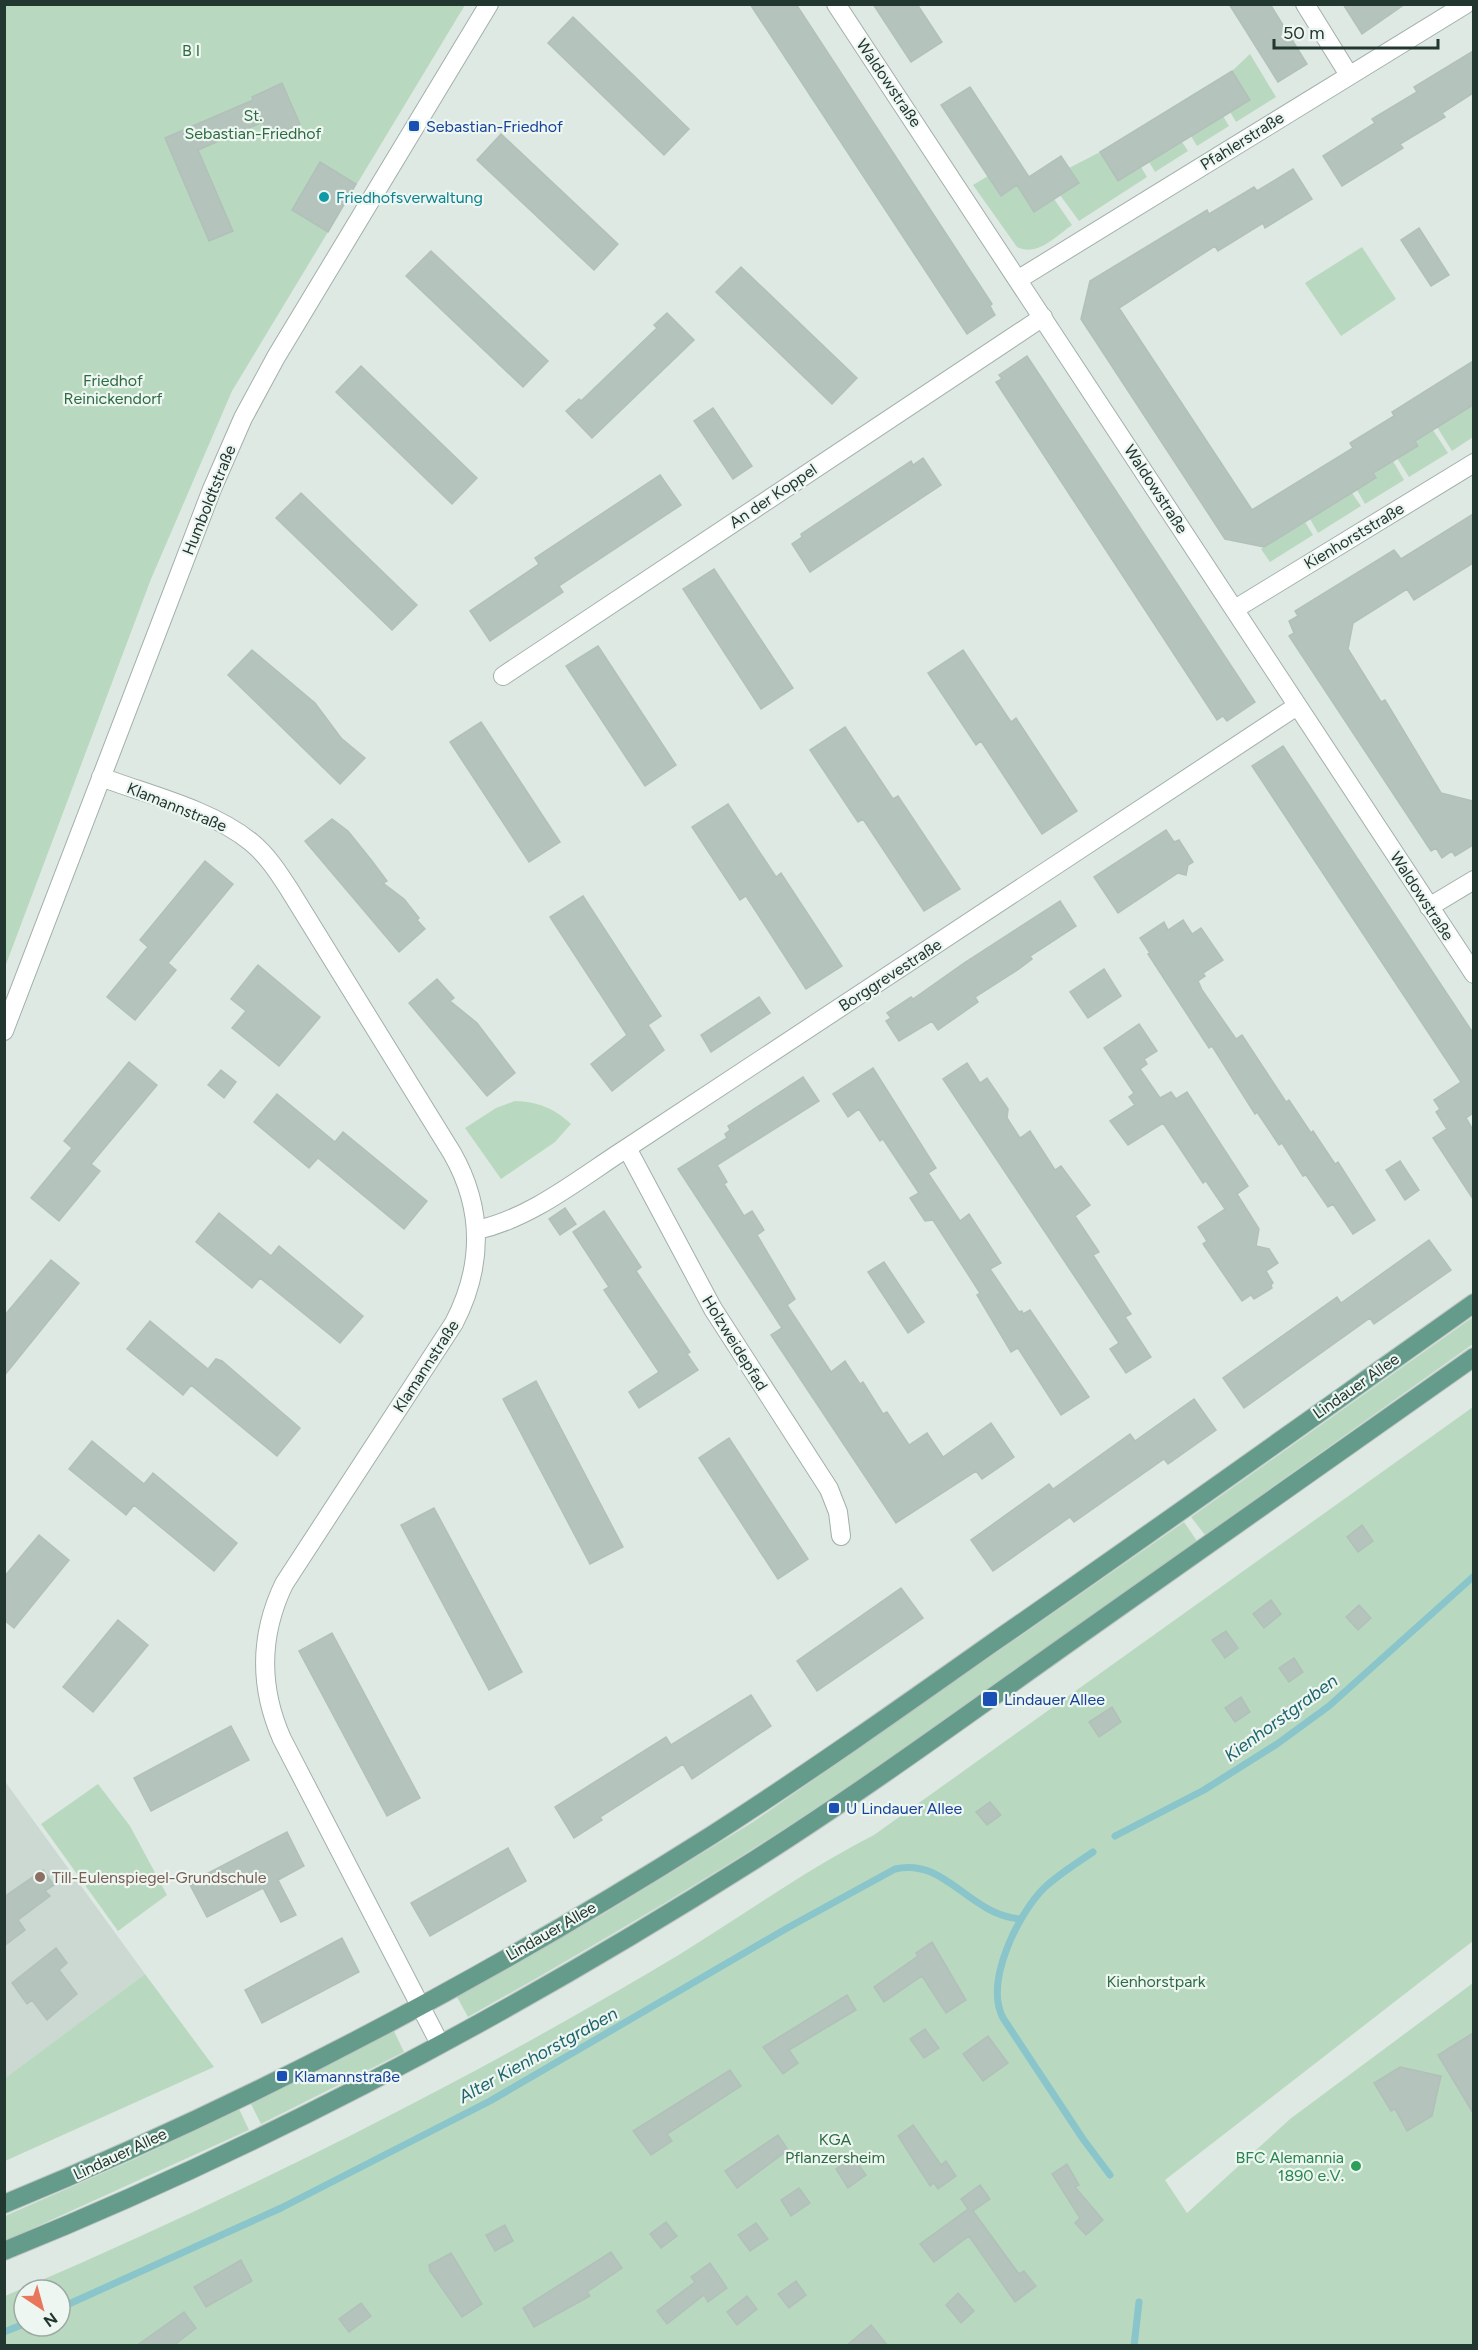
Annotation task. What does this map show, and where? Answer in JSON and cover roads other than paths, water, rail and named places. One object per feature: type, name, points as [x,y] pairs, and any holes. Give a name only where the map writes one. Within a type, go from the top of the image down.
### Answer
[{"type":"main road","name":"Lindauer Allee","points":[[4,2204],[185,2124],[420,2005],[621,1890],[823,1762],[1473,1303]]},
{"type":"main road","points":[[4,2252],[261,2136],[440,2044],[615,1944],[779,1844],[1024,1675],[1473,1357]]},
{"type":"street","name":"Humboldtstraße","points":[[4,1031],[101,777],[243,418],[331,264],[489,4]]},
{"type":"street","name":"Waldowstraße","points":[[837,4],[1473,974]]},
{"type":"street","points":[[1305,4],[1349,75]]},
{"type":"street","name":"Pfahlerstraße","points":[[1019,279],[1466,4]]},
{"type":"street","name":"An der Koppel","points":[[504,676],[1043,316]]},
{"type":"street","name":"Kienhorststraße","points":[[1234,609],[1473,463]]},
{"type":"street","name":"Borggrevestraße","points":[[477,1230],[502,1225],[524,1213],[627,1148],[1297,706]]},
{"type":"street","name":"Klamannstraße","points":[[101,777],[213,819],[235,831],[268,860],[290,889],[455,1159],[471,1196],[477,1230],[475,1268],[465,1302],[454,1323],[284,1584],[270,1617],[264,1657],[266,1692],[276,1726],[440,2044]]},
{"type":"street","points":[[1429,907],[1473,880]]},
{"type":"street","name":"Holzweidepfad","points":[[627,1148],[722,1324],[829,1489],[838,1512],[841,1536]]},
{"type":"waterway","name":"Kienhorstgraben","points":[[1115,1836],[1204,1790],[1277,1744],[1329,1706],[1474,1576]]},
{"type":"waterway","name":"Kienhorstgraben","points":[[1093,1852],[1044,1888],[1024,1914],[1007,1949],[1001,1968],[998,2003],[1003,2018],[1083,2139],[1110,2175]]},
{"type":"waterway","name":"Alter Kienhorstgraben","points":[[72,2303],[281,2208],[490,2101],[789,1927],[895,1869],[913,1868],[929,1871],[986,1908],[1002,1915],[1021,1919]]},
{"type":"waterway","name":"Kienhorstgraben","points":[[1134,2346],[1139,2302]]},
{"type":"waterway","name":"Alter Kienhorstgraben","points":[[4,2332],[12,2329]]},
{"type":"place","name":"Sebastian-Friedhof","points":[[414,126]]},
{"type":"place","name":"Friedhofsverwaltung","points":[[324,197]]},
{"type":"place","name":"Lindauer Allee","points":[[990,1699]]},
{"type":"place","name":"U Lindauer Allee","points":[[834,1808]]},
{"type":"place","name":"Till-Eulenspiegel-Grundschule","points":[[40,1877]]},
{"type":"place","name":"Klamannstraße","points":[[282,2076]]},
{"type":"place","name":"BFC Alemannia 1890 e.V.","points":[[1356,2166]]},
{"type":"park label","name":"B I","points":[[191,50]]},
{"type":"park label","name":"St. Sebastian-Friedhof","points":[[253,124]]},
{"type":"park label","name":"Friedhof Reinickendorf","points":[[113,389]]},
{"type":"park label","name":"Kienhorstpark","points":[[1156,1981]]},
{"type":"park label","name":"KGA Pflanzersheim","points":[[835,2148]]}]
